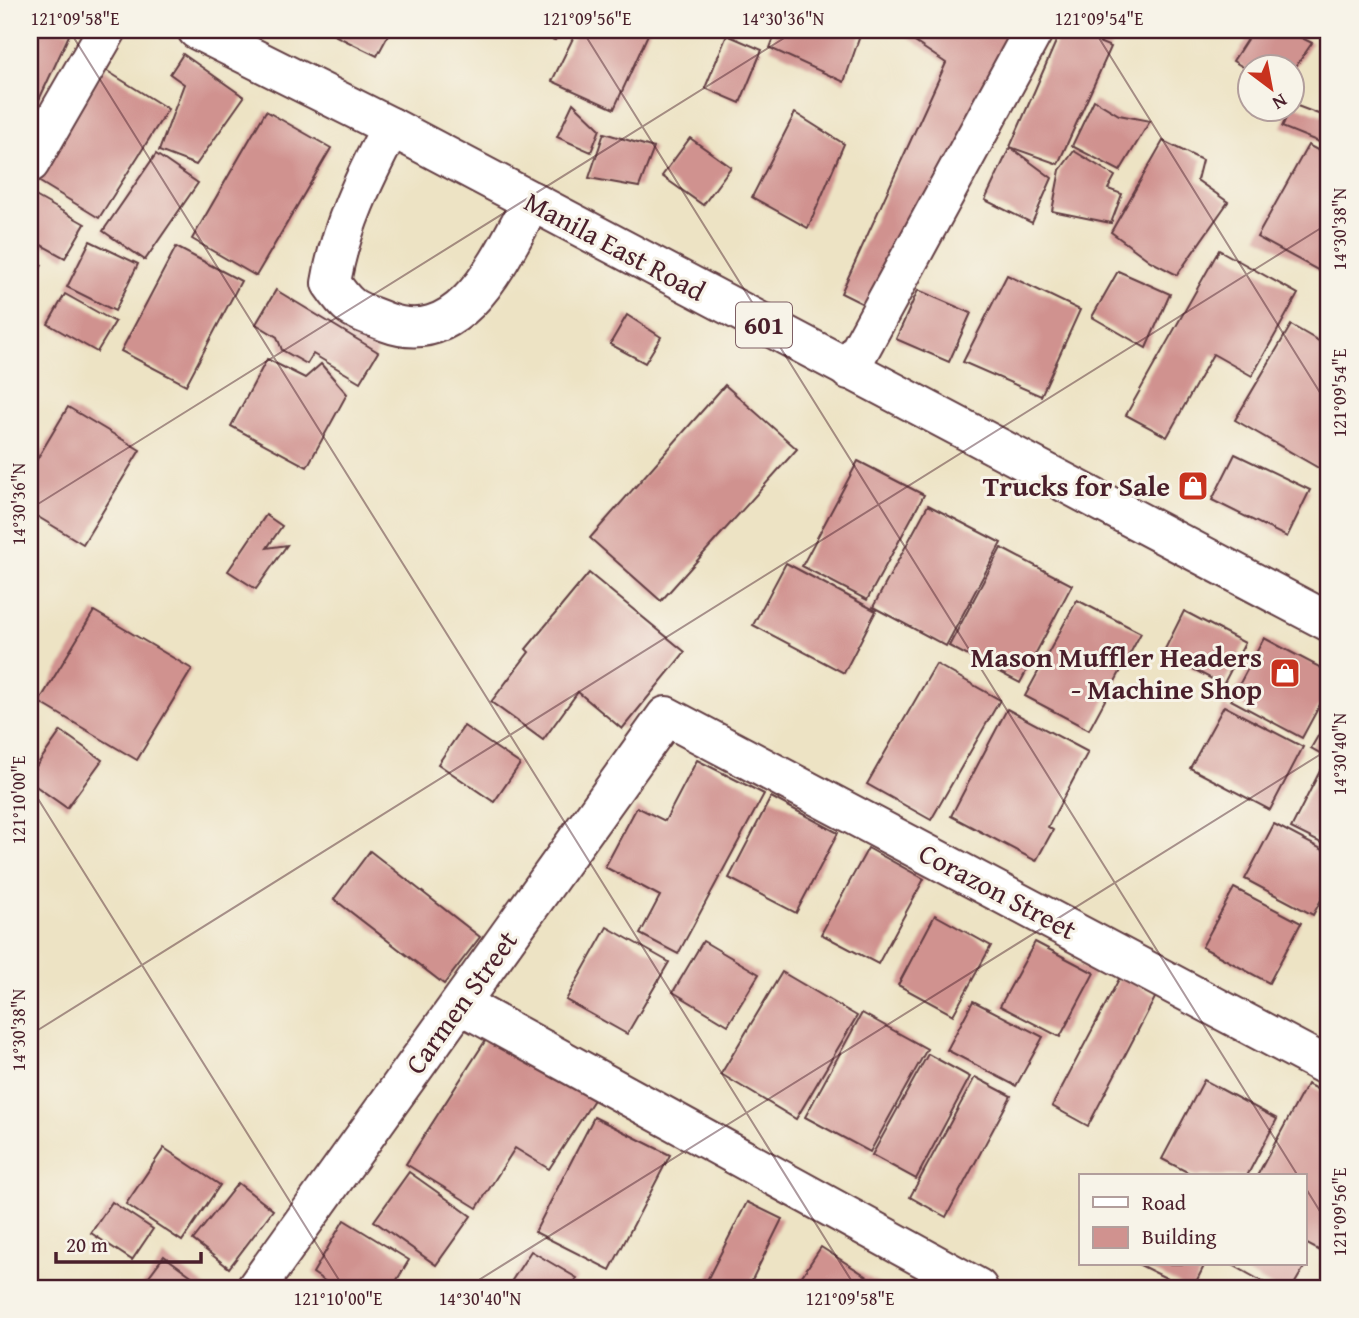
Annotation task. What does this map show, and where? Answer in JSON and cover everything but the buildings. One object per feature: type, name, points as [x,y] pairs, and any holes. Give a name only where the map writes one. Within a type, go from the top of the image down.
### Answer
[{"type":"street","points":[[30,163],[107,30]]},
{"type":"street","name":"Manila East Road","points":[[197,30],[391,127],[1329,622]]},
{"type":"street","points":[[849,370],[1034,30]]},
{"type":"street","points":[[391,127],[364,178],[336,253],[331,283],[347,307],[402,328],[438,324],[464,307],[491,274],[532,201]]},
{"type":"street","name":"Carmen Street","points":[[256,1288],[666,716]]},
{"type":"street","name":"Corazon Street","points":[[666,716],[1329,1067]]},
{"type":"street","points":[[460,1004],[978,1288]]},
{"type":"place","name":"Trucks for Sale","points":[[1193,486]]},
{"type":"place","name":"Mason Muffler Headers - Machine Shop","points":[[1285,673]]}]
